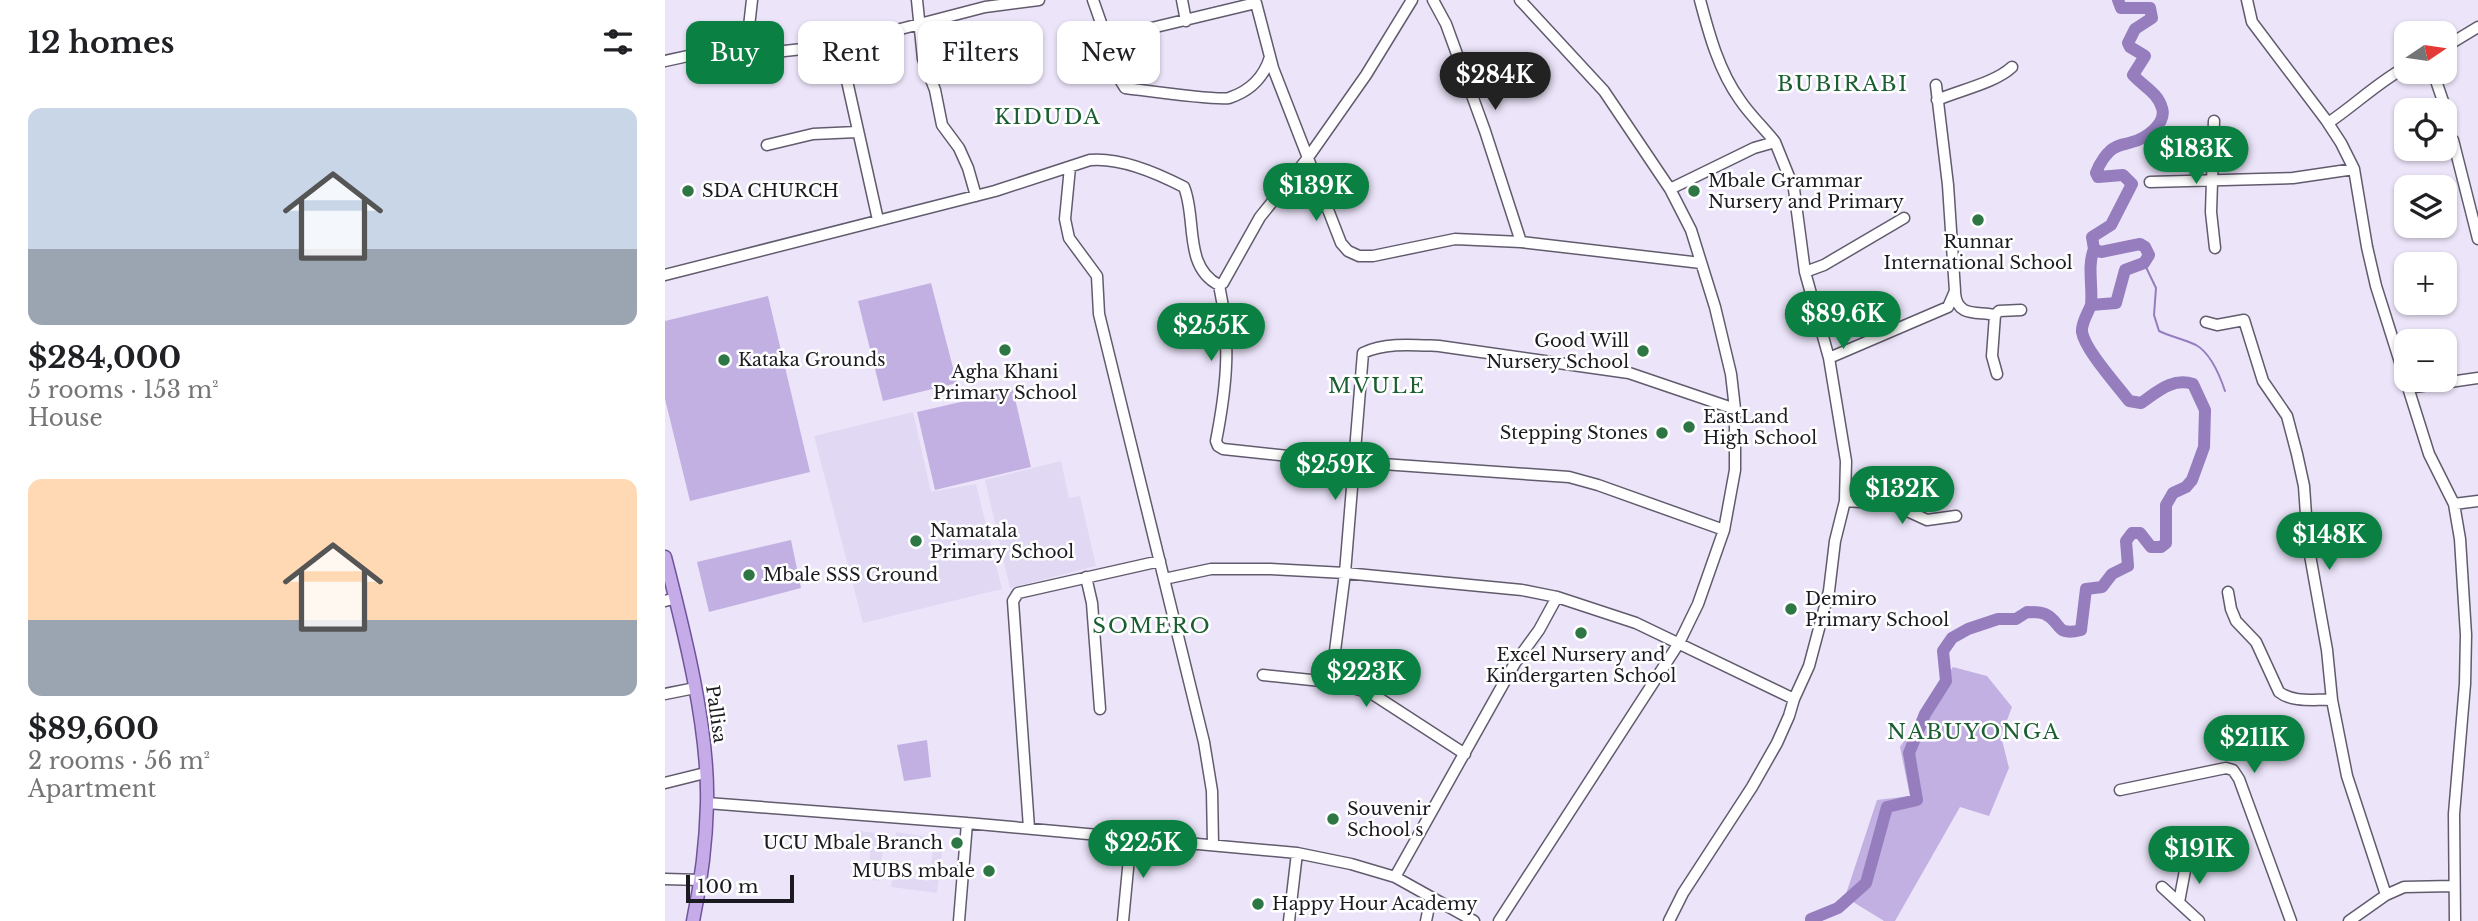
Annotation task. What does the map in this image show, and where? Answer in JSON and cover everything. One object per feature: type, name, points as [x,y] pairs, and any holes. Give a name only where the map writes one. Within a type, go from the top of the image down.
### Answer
[{"type":"main road","name":"Pallisa","points":[[665,557],[671,600],[695,688],[705,773],[707,803],[701,880],[693,921]]},
{"type":"street","points":[[750,21],[752,0]]},
{"type":"street","points":[[917,0],[921,21]]},
{"type":"street","points":[[929,21],[985,7],[1039,0]]},
{"type":"street","points":[[1094,0],[1100,21]]},
{"type":"street","points":[[1182,0],[1186,20]]},
{"type":"street","points":[[1219,285],[1223,283],[1260,217],[1307,159],[1367,75],[1412,0]]},
{"type":"street","points":[[1433,0],[1447,24],[1521,242]]},
{"type":"street","points":[[1499,921],[1679,643],[1698,604],[1724,530],[1735,470],[1735,409],[1731,374],[1715,307],[1691,230],[1670,189],[1604,91],[1520,0]]},
{"type":"street","points":[[1669,921],[1683,893],[1752,787],[1777,743],[1813,653],[1829,590],[1835,541],[1845,501],[1846,461],[1829,358],[1805,272],[1794,189],[1775,142],[1739,99],[1728,80],[1709,36],[1700,0]]},
{"type":"street","points":[[2247,0],[2255,27],[2328,123],[2354,169],[2367,247],[2394,343]]},
{"type":"street","points":[[1160,26],[1256,2],[1270,57],[1341,243],[1348,251],[1359,256],[1373,256],[1455,239],[1521,242],[1701,263]]},
{"type":"street","points":[[2457,40],[2478,27]]},
{"type":"street","points":[[665,61],[686,56]]},
{"type":"street","points":[[1123,84],[1125,88],[1228,99],[1258,81],[1266,71],[1270,57]]},
{"type":"street","points":[[1937,100],[2003,75],[2012,67]]},
{"type":"street","points":[[2328,123],[2394,73]]},
{"type":"street","points":[[847,84],[878,220]]},
{"type":"street","points":[[933,84],[942,125],[959,148],[976,196]]},
{"type":"street","points":[[1936,85],[1948,185],[1956,302],[1976,315],[1995,315]]},
{"type":"street","points":[[2214,121],[2211,212],[2215,248]]},
{"type":"street","points":[[767,145],[813,134],[857,132]]},
{"type":"street","points":[[1670,189],[1754,148],[1775,142]]},
{"type":"street","points":[[2457,156],[2478,239]]},
{"type":"street","points":[[665,262],[666,275],[976,196],[1090,160],[1127,164],[1184,187],[1189,198],[1194,251],[1203,271],[1219,285],[1228,345],[1223,403],[1216,440],[1223,449],[1354,462],[1569,477],[1724,530]]},
{"type":"street","points":[[1070,167],[1065,219],[1069,238],[1097,276],[1099,314],[1204,742],[1212,791],[1213,844]]},
{"type":"street","points":[[2150,182],[2293,178],[2354,169]]},
{"type":"street","points":[[1805,272],[1904,218]]},
{"type":"street","points":[[1829,358],[1948,307],[1955,291]]},
{"type":"street","points":[[1997,374],[1992,356],[1995,315],[1999,311],[2021,310]]},
{"type":"street","points":[[2206,322],[2217,325],[2244,320],[2263,381],[2287,415],[2304,486],[2305,528],[2347,776],[2386,895]]},
{"type":"street","points":[[1331,682],[1345,573],[1363,353],[1409,345],[1439,346],[1629,373],[1735,409]]},
{"type":"street","points":[[2457,381],[2478,378]]},
{"type":"street","points":[[2409,392],[2429,454],[2454,504],[2460,539],[2466,635],[2465,684],[2454,814],[2455,921]]},
{"type":"street","points":[[1845,501],[1892,504],[1927,520],[1956,516]]},
{"type":"street","points":[[2454,504],[2478,501]]},
{"type":"street","points":[[1029,828],[1013,601],[1018,593],[1160,561]]},
{"type":"street","points":[[1164,579],[1211,569],[1270,569],[1345,573],[1522,590],[1556,597],[1636,624],[1794,699]]},
{"type":"street","points":[[1086,577],[1092,603],[1100,709]]},
{"type":"street","points":[[2228,592],[2236,621],[2256,642],[2279,691],[2285,696],[2300,699],[2332,700]]},
{"type":"street","points":[[1395,877],[1515,663],[1539,630],[1556,597]]},
{"type":"street","points":[[1263,676],[1331,682],[1371,693],[1465,754]]},
{"type":"street","points":[[665,694],[695,688]]},
{"type":"street","points":[[2120,790],[2226,768],[2233,770],[2239,779],[2291,921]]},
{"type":"street","points":[[665,783],[705,773]]},
{"type":"street","points":[[707,803],[1029,828],[1297,853],[1352,864],[1395,877],[1474,921]]},
{"type":"street","points":[[959,921],[967,823]]},
{"type":"street","points":[[1123,921],[1131,837]]},
{"type":"street","points":[[1289,921],[1297,853]]},
{"type":"street","points":[[2179,902],[2186,865]]},
{"type":"street","points":[[665,879],[701,880]]},
{"type":"street","points":[[2349,921],[2386,895],[2411,885],[2453,886]]},
{"type":"street","points":[[2162,887],[2199,921]]},
{"type":"street","points":[[1426,921],[1431,897]]},
{"type":"shaded area","points":[[931,283],[957,383],[883,401],[858,301]]},
{"type":"shaded area","name":"Kataka Grounds","points":[[768,296],[810,472],[690,501],[665,399],[665,321]]},
{"type":"shaded area","points":[[1013,390],[1031,467],[935,490],[917,412]]},
{"type":"shaded area","name":"Namatala Primary School","points":[[913,412],[931,492],[976,484],[1002,589],[863,623],[814,436]]},
{"type":"shaded area","points":[[1061,461],[1069,498],[1080,496],[1096,566],[1010,588],[985,480]]},
{"type":"shaded area","name":"Mbale SSS Ground","points":[[791,540],[801,588],[709,612],[697,562]]},
{"type":"shaded area","points":[[1953,667],[1987,676],[2012,707],[2001,736],[2009,768],[1989,816],[1960,807],[1895,921],[1884,921],[1845,897],[1877,800],[1910,796],[1900,747]]},
{"type":"shaded area","points":[[927,740],[931,777],[904,781],[897,745]]},
{"type":"shaded area","points":[[851,830],[885,834],[879,881],[867,879],[871,846],[850,843]]},
{"type":"shaded area","points":[[896,832],[944,839],[937,893],[891,887],[893,876],[929,881],[933,850],[895,844]]},
{"type":"waterway","points":[[1811,921],[1838,908],[1866,883],[1887,807],[1917,800],[1909,753],[1925,714],[1946,681],[1943,651],[1952,638],[1968,629],[1998,619],[2016,619],[2027,612],[2045,614],[2067,632],[2081,630],[2086,589],[2102,587],[2112,574],[2128,566],[2126,541],[2132,533],[2140,533],[2151,547],[2161,547],[2166,543],[2166,505],[2173,493],[2186,487],[2192,480],[2204,447],[2205,410],[2193,384],[2179,382],[2159,390],[2141,403],[2129,401],[2095,358],[2082,332],[2091,305],[2116,303],[2125,270],[2144,263],[2149,255],[2140,244],[2101,252],[2094,249],[2092,237],[2111,225],[2132,184],[2123,175],[2098,177],[2096,173],[2101,162],[2113,149],[2149,134],[2158,125],[2163,114],[2157,98],[2133,75],[2145,56],[2128,43],[2135,29],[2152,18],[2150,8],[2121,8],[2118,0]]},
{"type":"waterway","points":[[2091,305],[2091,262],[2094,249]]},
{"type":"waterway","points":[[2144,263],[2156,288],[2154,315],[2159,331],[2196,345],[2206,353],[2225,391]]},
{"type":"place","name":"SDA CHURCH","points":[[688,191]]},
{"type":"place","name":"Mbale Grammar Nursery and Primary","points":[[1694,191]]},
{"type":"place","name":"Runnar International School","points":[[1978,220]]},
{"type":"place","name":"Agha Khani Primary School","points":[[1005,350]]},
{"type":"place","name":"Good Will Nursery School","points":[[1643,351]]},
{"type":"place","name":"Kataka Grounds","points":[[724,360]]},
{"type":"place","name":"EastLand High School","points":[[1689,427]]},
{"type":"place","name":"Stepping Stones","points":[[1662,433]]},
{"type":"place","name":"Namatala Primary School","points":[[916,541]]},
{"type":"place","name":"Mbale SSS Ground","points":[[749,575]]},
{"type":"place","name":"Demiro Primary School","points":[[1791,609]]},
{"type":"place","name":"Excel Nursery and Kindergarten School","points":[[1581,633]]},
{"type":"place","name":"Souvenir School s","points":[[1333,819]]},
{"type":"place","name":"UCU Mbale Branch","points":[[957,843]]},
{"type":"place","name":"MUBS mbale","points":[[989,871]]},
{"type":"place","name":"Happy Hour Academy","points":[[1258,904]]},
{"type":"district","name":"BUBIRABI","points":[[1843,84]]},
{"type":"district","name":"KIDUDA","points":[[1048,117]]},
{"type":"district","name":"MVULE","points":[[1377,386]]},
{"type":"district","name":"SOMERO","points":[[1152,626]]},
{"type":"district","name":"NABUYONGA","points":[[1974,732]]}]
